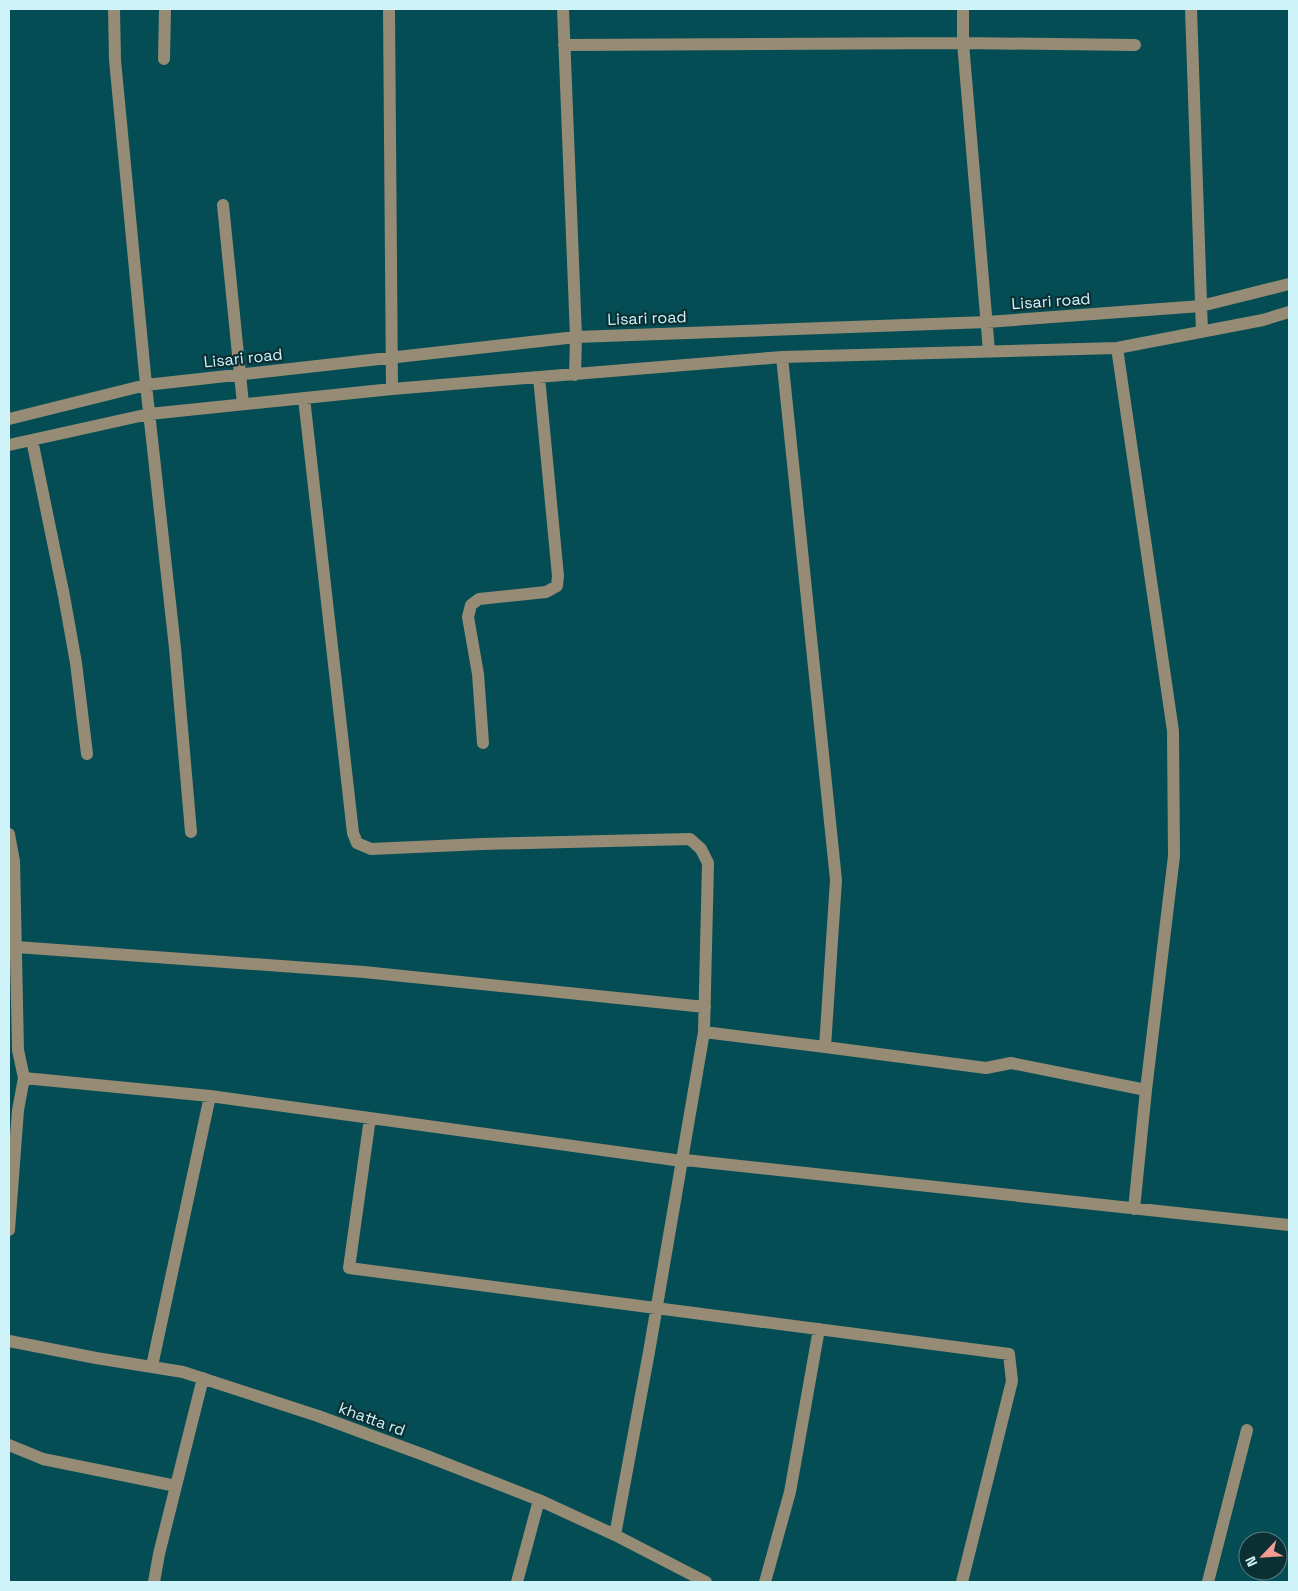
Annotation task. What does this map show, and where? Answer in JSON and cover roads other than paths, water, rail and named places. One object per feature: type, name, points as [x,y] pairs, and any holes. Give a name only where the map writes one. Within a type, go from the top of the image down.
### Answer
[{"type":"street","points":[[114,9],[115,60],[146,385],[175,648],[191,832]]},
{"type":"street","points":[[164,59],[165,9]]},
{"type":"street","points":[[389,9],[392,390]]},
{"type":"street","points":[[563,9],[576,337],[575,375]]},
{"type":"street","points":[[963,9],[963,44],[989,351]]},
{"type":"street","points":[[1191,9],[1202,332]]},
{"type":"street","points":[[564,45],[963,44],[1135,46]]},
{"type":"street","points":[[223,204],[243,404]]},
{"type":"street","name":"Lisari road","points":[[9,419],[146,385],[576,337],[987,322],[1201,306],[1289,284]]},
{"type":"street","points":[[9,445],[149,414],[243,404],[782,357],[1117,348],[1289,315]]},
{"type":"street","points":[[1117,348],[1173,731],[1174,856],[1134,1209]]},
{"type":"street","points":[[782,357],[836,880],[825,1047]]},
{"type":"street","points":[[483,743],[478,674],[468,617],[472,605],[480,599],[546,592],[557,586],[558,576],[539,378]]},
{"type":"street","points":[[304,398],[352,833],[357,843],[371,849],[482,844],[690,839],[702,849],[708,863],[704,1032],[657,1308],[615,1535]]},
{"type":"street","points":[[32,440],[76,663],[87,754]]},
{"type":"street","points":[[9,834],[14,861],[18,1050],[24,1078],[18,1110],[9,1230]]},
{"type":"street","points":[[16,947],[364,972],[704,1007]]},
{"type":"street","points":[[704,1032],[986,1068],[1011,1063],[1146,1090]]},
{"type":"street","points":[[24,1078],[210,1096],[682,1161],[1289,1224]]},
{"type":"street","points":[[152,1366],[210,1096]]},
{"type":"street","points":[[370,1118],[349,1268],[1009,1354],[1012,1382],[962,1582]]},
{"type":"street","points":[[765,1582],[790,1492],[819,1329]]},
{"type":"street","name":"khatta rd","points":[[9,1341],[183,1372],[318,1416],[539,1500],[615,1535],[706,1582]]},
{"type":"street","points":[[154,1582],[159,1554],[203,1378]]},
{"type":"street","points":[[1208,1582],[1247,1430]]},
{"type":"street","points":[[9,1445],[43,1459],[176,1486]]},
{"type":"street","points":[[517,1582],[539,1500]]}]
